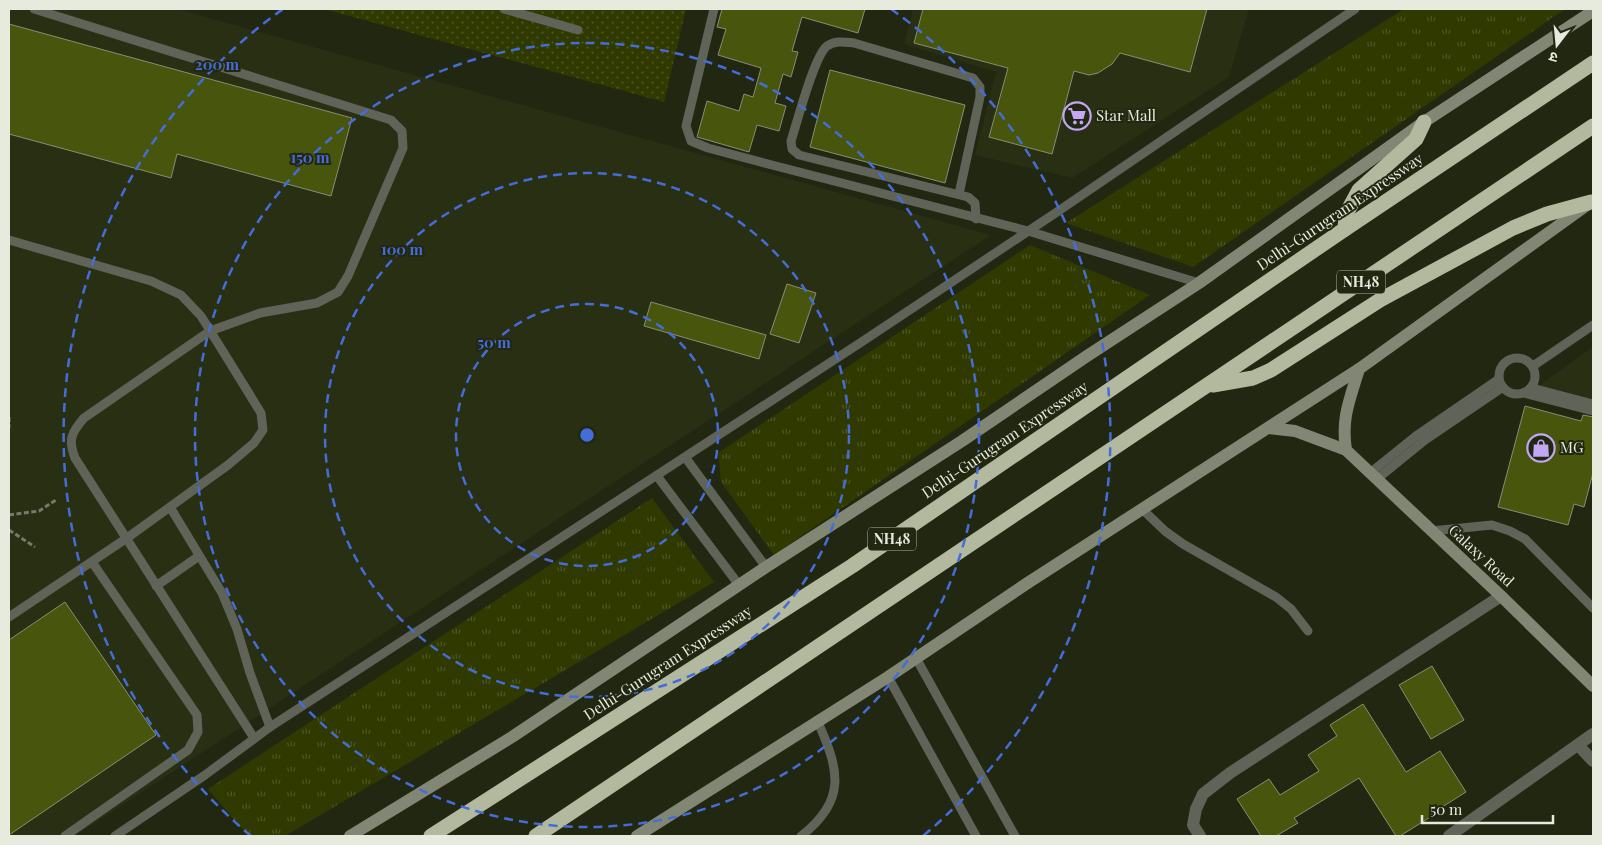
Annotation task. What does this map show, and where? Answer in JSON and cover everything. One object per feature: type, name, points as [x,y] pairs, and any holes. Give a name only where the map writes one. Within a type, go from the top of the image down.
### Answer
[{"type":"highway","name":"Delhi-Gurugram Expressway","points":[[431,836],[852,566],[1345,229],[1593,63]]},
{"type":"highway","points":[[1345,229],[1346,214],[1360,190],[1416,139],[1424,122]]},
{"type":"highway","name":"NH48","points":[[536,836],[1593,126]]},
{"type":"highway","points":[[1208,386],[1253,378],[1271,370],[1380,300],[1513,228],[1547,214],[1592,202]]},
{"type":"main road","points":[[350,836],[512,737],[766,567],[962,441],[1199,283],[1424,122],[1593,11]]},
{"type":"main road","points":[[637,836],[817,720],[888,677],[1026,584],[1359,370],[1592,202]]},
{"type":"main road","points":[[1346,450],[1344,434],[1345,414],[1359,370]]},
{"type":"main road","name":"Galaxy Road","points":[[1268,428],[1296,432],[1346,450],[1593,686]]},
{"type":"street","points":[[1200,836],[1193,825],[1196,809],[1203,794],[1230,772],[1500,596]]},
{"type":"street","points":[[1448,836],[1593,734]]},
{"type":"street","points":[[1578,745],[1593,761]]},
{"type":"lane","points":[[34,9],[391,120],[402,130],[403,148],[348,276],[338,292],[317,303],[260,313],[210,331],[84,418],[74,429],[70,445],[75,458],[254,738]]},
{"type":"lane","points":[[504,9],[578,30]]},
{"type":"lane","points":[[714,9],[686,126],[691,141],[717,150],[1028,231],[1199,283]]},
{"type":"lane","points":[[115,836],[270,727],[657,476],[1028,231],[1355,9]]},
{"type":"lane","points":[[959,194],[980,97],[980,87],[973,78],[854,43],[838,41],[827,47],[818,59],[791,141],[792,149],[799,155],[968,197],[975,203],[976,219]]},
{"type":"lane","points":[[9,240],[151,281],[181,295],[201,316],[261,413],[263,430],[254,443],[228,465],[127,538],[9,617]]},
{"type":"lane","points":[[1533,366],[1593,325]]},
{"type":"lane","points":[[1528,391],[1536,377],[1533,366],[1523,358],[1511,359],[1501,367],[1501,383],[1511,393],[1528,391],[1593,404]]},
{"type":"lane","points":[[1373,476],[1416,436],[1501,383]]},
{"type":"lane","points":[[1528,391],[1593,411]]},
{"type":"lane","points":[[686,457],[766,567]]},
{"type":"lane","points":[[657,476],[739,585]]},
{"type":"lane","points":[[170,507],[222,593],[237,629],[250,673],[270,727]]},
{"type":"lane","points":[[1142,509],[1165,531],[1183,544],[1276,597],[1291,608],[1308,631]]},
{"type":"lane","points":[[1431,531],[1492,525],[1510,530],[1525,540],[1593,608]]},
{"type":"lane","points":[[156,586],[199,556]]},
{"type":"lane","points":[[65,836],[188,750],[198,732],[197,715],[92,562]]},
{"type":"lane","points":[[916,658],[1015,836]]},
{"type":"lane","points":[[888,677],[976,836]]},
{"type":"lane","points":[[801,836],[813,827],[828,810],[835,791],[830,749],[817,720]]},
{"type":"path","points":[[9,416],[9,428]]},
{"type":"path","points":[[9,514],[40,511],[56,500]]},
{"type":"path","points":[[9,530],[35,548]]},
{"type":"shaded area","points":[[9,9],[177,9],[991,235],[75,836],[9,836]]},
{"type":"shaded area","name":"Star Mall","points":[[913,9],[1249,9],[1229,77],[1072,178],[975,155],[996,72],[904,44]]},
{"type":"shaded area","points":[[1593,347],[1593,400],[1538,386]]},
{"type":"green space","points":[[324,9],[686,9],[664,102]]},
{"type":"green space","points":[[1404,9],[1565,9],[1193,267],[1066,223]]},
{"type":"green space","points":[[1030,245],[1150,295],[774,555],[721,482],[718,453]]},
{"type":"green space","points":[[652,498],[714,582],[285,836],[248,836],[208,789]]},
{"type":"building","points":[[722,9],[865,9],[858,33],[802,17],[792,51],[798,52],[791,77],[783,74],[775,103],[786,106],[779,131],[757,125],[749,152],[697,137],[707,101],[739,111],[744,94],[753,97],[761,68],[718,55],[726,29],[717,27]]},
{"type":"building","points":[[923,9],[1207,9],[1190,72],[1120,53],[1112,64],[1098,73],[1089,75],[1074,71],[1052,154],[989,137],[1008,68],[914,43]]},
{"type":"building","points":[[9,24],[352,118],[331,196],[177,154],[171,178],[9,134]]},
{"type":"building","points":[[830,70],[965,105],[945,183],[810,147]]},
{"type":"building","points":[[787,284],[816,293],[799,343],[770,334]]},
{"type":"building","points":[[651,302],[766,335],[759,359],[644,326]]},
{"type":"building","points":[[1525,406],[1581,421],[1583,415],[1593,417],[1593,473],[1584,507],[1574,504],[1568,525],[1498,507]]},
{"type":"building","points":[[65,602],[156,735],[9,835],[9,640]]},
{"type":"building","points":[[1432,666],[1464,720],[1431,739],[1399,685]]},
{"type":"building","points":[[1363,704],[1406,772],[1440,751],[1466,792],[1431,814],[1432,816],[1400,836],[1396,836],[1359,778],[1294,818],[1298,823],[1276,836],[1261,836],[1237,799],[1269,779],[1280,795],[1319,771],[1308,755],[1337,736],[1330,725]]},
{"type":"place","name":"Star Mall","points":[[1077,116]]},
{"type":"place","name":"MG","points":[[1541,448]]}]
